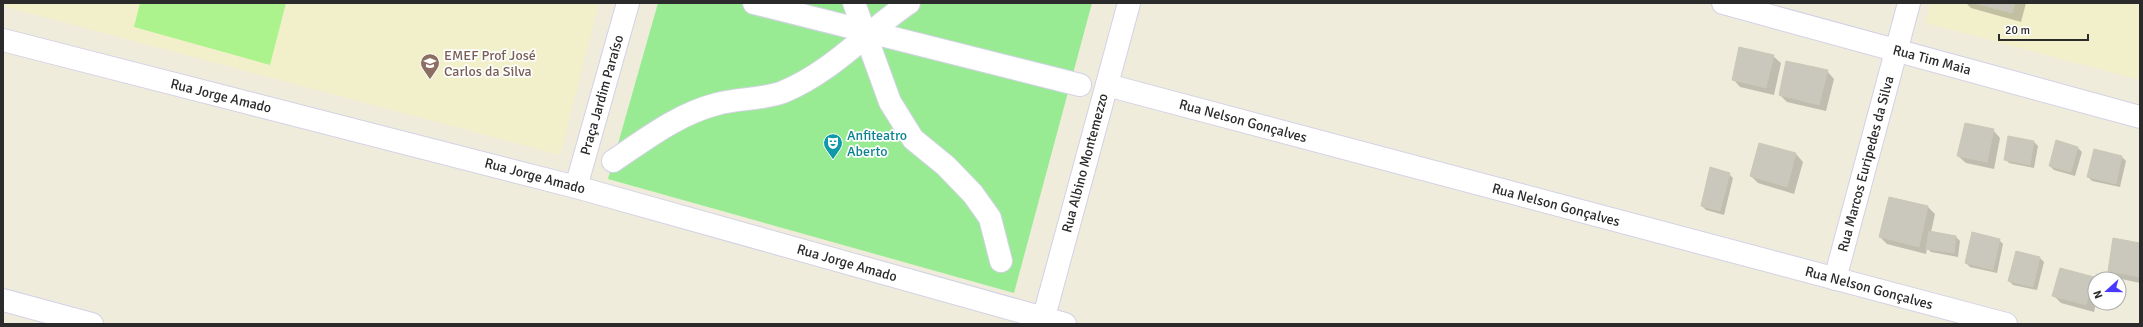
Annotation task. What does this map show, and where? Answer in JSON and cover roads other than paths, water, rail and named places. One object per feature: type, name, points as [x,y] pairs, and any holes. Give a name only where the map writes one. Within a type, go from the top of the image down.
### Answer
[{"type":"street","name":"Praça Jardim Paraíso","points":[[576,187],[628,3]]},
{"type":"street","points":[[754,3],[867,33],[1080,85]]},
{"type":"street","points":[[854,3],[867,33],[890,102],[913,139],[946,166],[973,194],[990,218],[1001,261]]},
{"type":"street","points":[[613,161],[671,122],[717,104],[760,98],[789,88],[819,74],[840,60],[867,33],[909,3]]},
{"type":"street","name":"Rua Albino Montemezzo","points":[[1042,321],[1129,3]]},
{"type":"street","name":"Rua Tim Maia","points":[[1723,3],[2140,117]]},
{"type":"street","name":"Rua Marcos Euripedes da Silva","points":[[1835,279],[1909,3]]},
{"type":"street","name":"Rua Jorge Amado","points":[[3,40],[576,187],[1042,321],[1065,324]]},
{"type":"street","name":"Rua Nelson Gonçalves","points":[[1107,85],[2006,324]]},
{"type":"street","points":[[3,300],[92,324]]},
{"type":"place","name":"EMEF Prof José Carlos da Silva","points":[[430,80]]},
{"type":"place","name":"Anfiteatro Aberto","points":[[833,160]]}]
